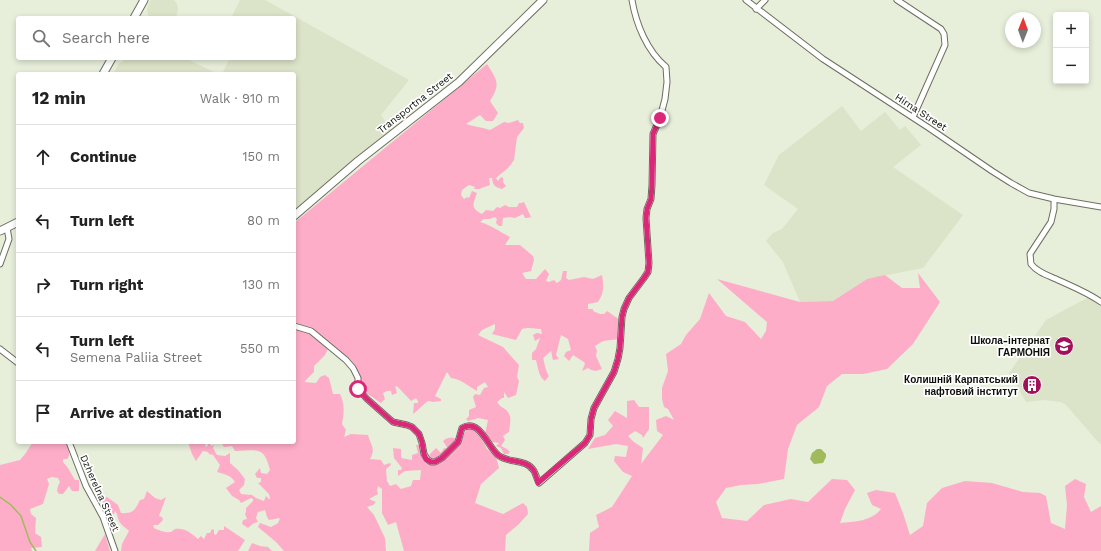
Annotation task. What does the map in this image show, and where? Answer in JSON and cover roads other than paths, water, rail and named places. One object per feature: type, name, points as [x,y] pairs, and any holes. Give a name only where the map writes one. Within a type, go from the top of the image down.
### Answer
[{"type":"street","points":[[135,16],[144,0]]},
{"type":"street","name":"Transportna Street","points":[[296,214],[358,161],[459,82],[543,0]]},
{"type":"street","points":[[296,327],[311,331],[346,360],[353,368],[358,378],[358,389],[393,422],[412,427],[419,434],[426,459],[431,462],[435,462],[442,458],[458,442],[462,428],[472,425],[481,432],[491,448],[499,456],[506,460],[521,462],[528,465],[534,471],[538,483],[585,443],[590,435],[591,419],[594,408],[614,372],[618,359],[624,309],[629,298],[648,272],[649,263],[646,218],[647,209],[651,199],[653,134],[660,118],[667,82],[666,67],[658,60],[646,40],[634,14],[632,0]]},
{"type":"street","name":"Hirna Street","points":[[746,0],[823,59],[913,117],[992,171],[1029,193],[1101,207]]},
{"type":"street","points":[[756,9],[765,0]]},
{"type":"street","points":[[897,0],[941,29],[944,34],[945,45],[913,117]]},
{"type":"street","points":[[104,72],[111,60]]},
{"type":"street","points":[[1054,199],[1054,209],[1051,222],[1030,254],[1031,264],[1039,272],[1082,291],[1101,302]]},
{"type":"street","points":[[0,264],[9,239],[3,229],[16,223]]},
{"type":"street","points":[[0,349],[16,361]]},
{"type":"street","name":"Dzherelna Street","points":[[70,444],[86,486],[103,518],[115,551]]},
{"type":"waterway","points":[[0,497],[11,505],[21,516],[30,542],[36,551]]},
{"type":"place","name":"Школа-інтернат ГАРМОНІЯ","points":[[1064,346]]},
{"type":"place","name":"Колишній Карпатський нафтовий інститут","points":[[1032,385]]}]
